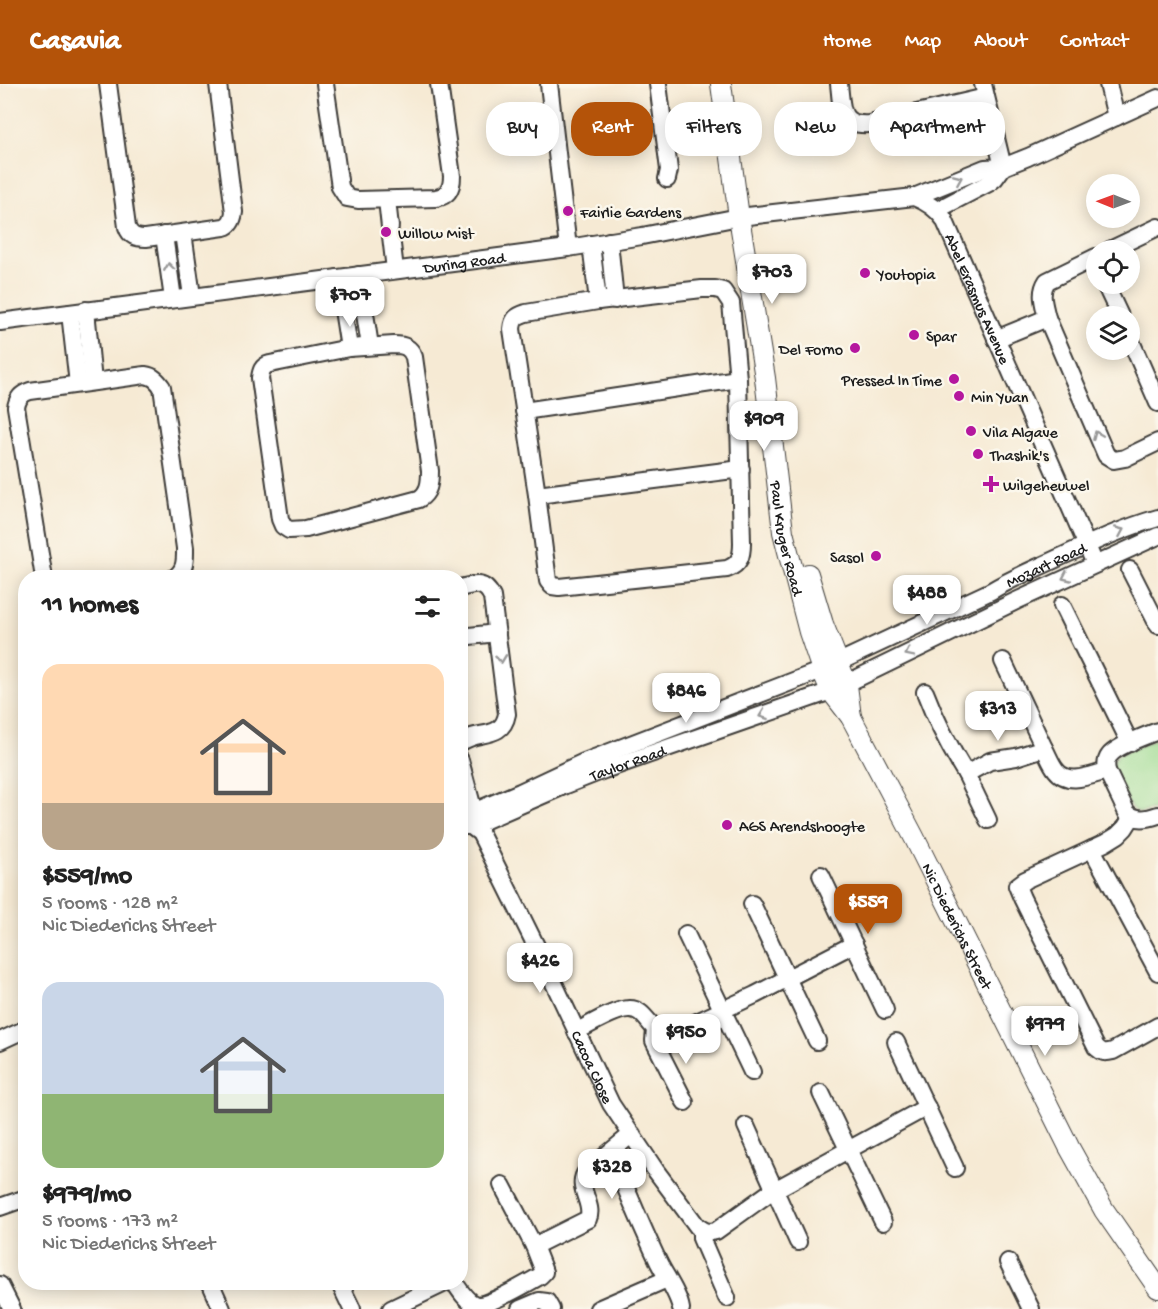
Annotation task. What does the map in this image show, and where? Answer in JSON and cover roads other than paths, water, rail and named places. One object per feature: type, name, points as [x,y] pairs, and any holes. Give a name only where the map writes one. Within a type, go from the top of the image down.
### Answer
[{"type":"street","points":[[108,84],[127,227],[129,233],[140,238],[228,226],[233,219],[218,84]]},
{"type":"street","points":[[325,84],[340,188],[343,194],[351,200],[440,197],[447,194],[451,187],[452,176],[439,84]]},
{"type":"street","points":[[549,84],[568,248]]},
{"type":"street","points":[[658,84],[668,158],[667,179]]},
{"type":"street","name":"Paul Kruger Road","points":[[721,84],[744,217],[759,274],[794,524],[830,666],[839,688]]},
{"type":"street","name":"Paul Kruger Road","points":[[732,84],[744,217]]},
{"type":"street","points":[[839,84],[846,118],[858,125],[869,124],[984,90],[1003,167],[989,183],[937,210],[914,197]]},
{"type":"street","points":[[1108,84],[1116,117]]},
{"type":"street","points":[[744,217],[914,197],[985,168],[1003,167],[1028,157],[1158,98]]},
{"type":"street","points":[[387,200],[395,270]]},
{"type":"street","name":"Abel Erasmus Avenue","points":[[937,210],[944,219],[1095,564]]},
{"type":"street","name":"During Road","points":[[0,322],[568,248],[744,217]]},
{"type":"street","points":[[1131,240],[1158,227]]},
{"type":"street","points":[[183,233],[192,296]]},
{"type":"street","points":[[164,235],[173,299]]},
{"type":"street","points":[[609,241],[615,300]]},
{"type":"street","points":[[591,244],[598,302]]},
{"type":"street","points":[[1086,264],[1047,281],[1042,288],[1047,318],[1106,455],[1114,460],[1125,458],[1158,442]]},
{"type":"street","points":[[359,275],[370,346]]},
{"type":"street","points":[[338,278],[349,348]]},
{"type":"street","points":[[715,289],[723,291],[731,303],[738,379],[742,553],[734,566],[727,569],[559,587],[552,586],[548,581],[512,328],[513,320],[526,313],[598,302],[715,289]]},
{"type":"street","points":[[78,312],[86,383]]},
{"type":"street","points":[[996,339],[1047,318]]},
{"type":"street","points":[[401,345],[409,348],[412,353],[430,471],[427,492],[419,499],[306,529],[289,530],[283,526],[280,519],[260,378],[262,369],[265,365],[349,348],[401,345]]},
{"type":"street","points":[[1139,360],[1158,403]]},
{"type":"street","points":[[43,570],[16,407],[18,401],[24,393],[145,375],[157,380],[162,387],[184,548],[184,567],[182,570]]},
{"type":"street","points":[[524,411],[738,379]]},
{"type":"street","points":[[537,495],[741,469]]},
{"type":"street","name":"Mozart Road","points":[[830,666],[991,591],[1004,582],[1130,526],[1158,518]]},
{"type":"street","name":"Mozart Road","points":[[839,688],[1016,601],[1158,536]]},
{"type":"street","points":[[1130,570],[1158,625]]},
{"type":"street","points":[[468,586],[479,584],[486,587],[492,597],[507,706],[506,723],[498,730],[468,738]]},
{"type":"street","points":[[1062,605],[1130,743]]},
{"type":"street","points":[[468,636],[497,633]]},
{"type":"street","points":[[1003,661],[1056,771],[1069,779],[1107,771]]},
{"type":"street","name":"Taylor Road","points":[[469,820],[520,792],[584,762],[830,666]]},
{"type":"street","name":"Taylor Road","points":[[469,820],[839,688]]},
{"type":"street","name":"Nic Diederichs Street","points":[[839,688],[851,717],[915,837],[1069,1147],[1104,1210],[1158,1288]]},
{"type":"street","points":[[925,692],[950,747],[988,820]]},
{"type":"street","points":[[1158,731],[1115,750],[1108,756],[1106,764],[1107,771],[1127,813],[1132,817],[1148,819],[1158,815]]},
{"type":"street","points":[[966,774],[990,762],[1023,756],[1044,748]]},
{"type":"street","points":[[1132,817],[1118,835],[1024,880],[1017,886],[1100,1051],[1113,1051],[1158,1026]]},
{"type":"street","name":"Cacoa Close","points":[[469,820],[542,958],[611,1104],[656,1171],[701,1230]]},
{"type":"street","points":[[1092,849],[1158,972]]},
{"type":"street","points":[[821,875],[885,1010]]},
{"type":"street","points":[[752,904],[817,1041]]},
{"type":"street","points":[[686,934],[753,1072]]},
{"type":"street","points":[[578,1036],[615,1013],[633,1009],[639,1012],[656,1030],[663,1034],[671,1034],[755,995],[854,944]]},
{"type":"street","points":[[656,1030],[654,1041],[685,1102]]},
{"type":"street","points":[[0,1041],[18,1033]]},
{"type":"street","points":[[896,1042],[955,1168]]},
{"type":"street","points":[[821,1093],[883,1222]]},
{"type":"street","points":[[727,1298],[701,1238],[701,1230],[716,1231],[774,1190],[927,1107]]},
{"type":"street","points":[[746,1126],[798,1242]]},
{"type":"street","points":[[534,1246],[588,1219],[590,1212],[582,1184],[583,1175],[632,1134]]},
{"type":"street","points":[[611,1152],[681,1309]]},
{"type":"street","points":[[461,1290],[473,1304],[478,1305],[488,1303],[543,1274],[534,1246],[502,1185]]},
{"type":"street","points":[[0,1207],[18,1201]]},
{"type":"street","points":[[1008,1262],[1031,1309]]},
{"type":"street","points":[[598,1309],[667,1279]]},
{"type":"street","points":[[0,1285],[12,1309]]},
{"type":"street","points":[[214,1290],[222,1309]]},
{"type":"street","points":[[343,1290],[352,1309]]},
{"type":"street","points":[[391,1309],[430,1290]]},
{"type":"street","points":[[520,1309],[543,1300],[551,1309]]},
{"type":"place","name":"Fairlie Gardens","points":[[568,211]]},
{"type":"place","name":"Willow Mist","points":[[386,232]]},
{"type":"place","name":"Youtopia","points":[[865,273]]},
{"type":"place","name":"Spar","points":[[914,335]]},
{"type":"place","name":"Del Forno","points":[[855,348]]},
{"type":"place","name":"Pressed In Time","points":[[954,379]]},
{"type":"place","name":"Min Yuan","points":[[959,396]]},
{"type":"place","name":"Vila Algave","points":[[971,431]]},
{"type":"place","name":"Thashik's","points":[[978,454]]},
{"type":"place","name":"Wilgeheuwel","points":[[991,484]]},
{"type":"place","name":"Sasol","points":[[876,556]]},
{"type":"place","name":"AGS Arendshoogte","points":[[727,825]]}]
